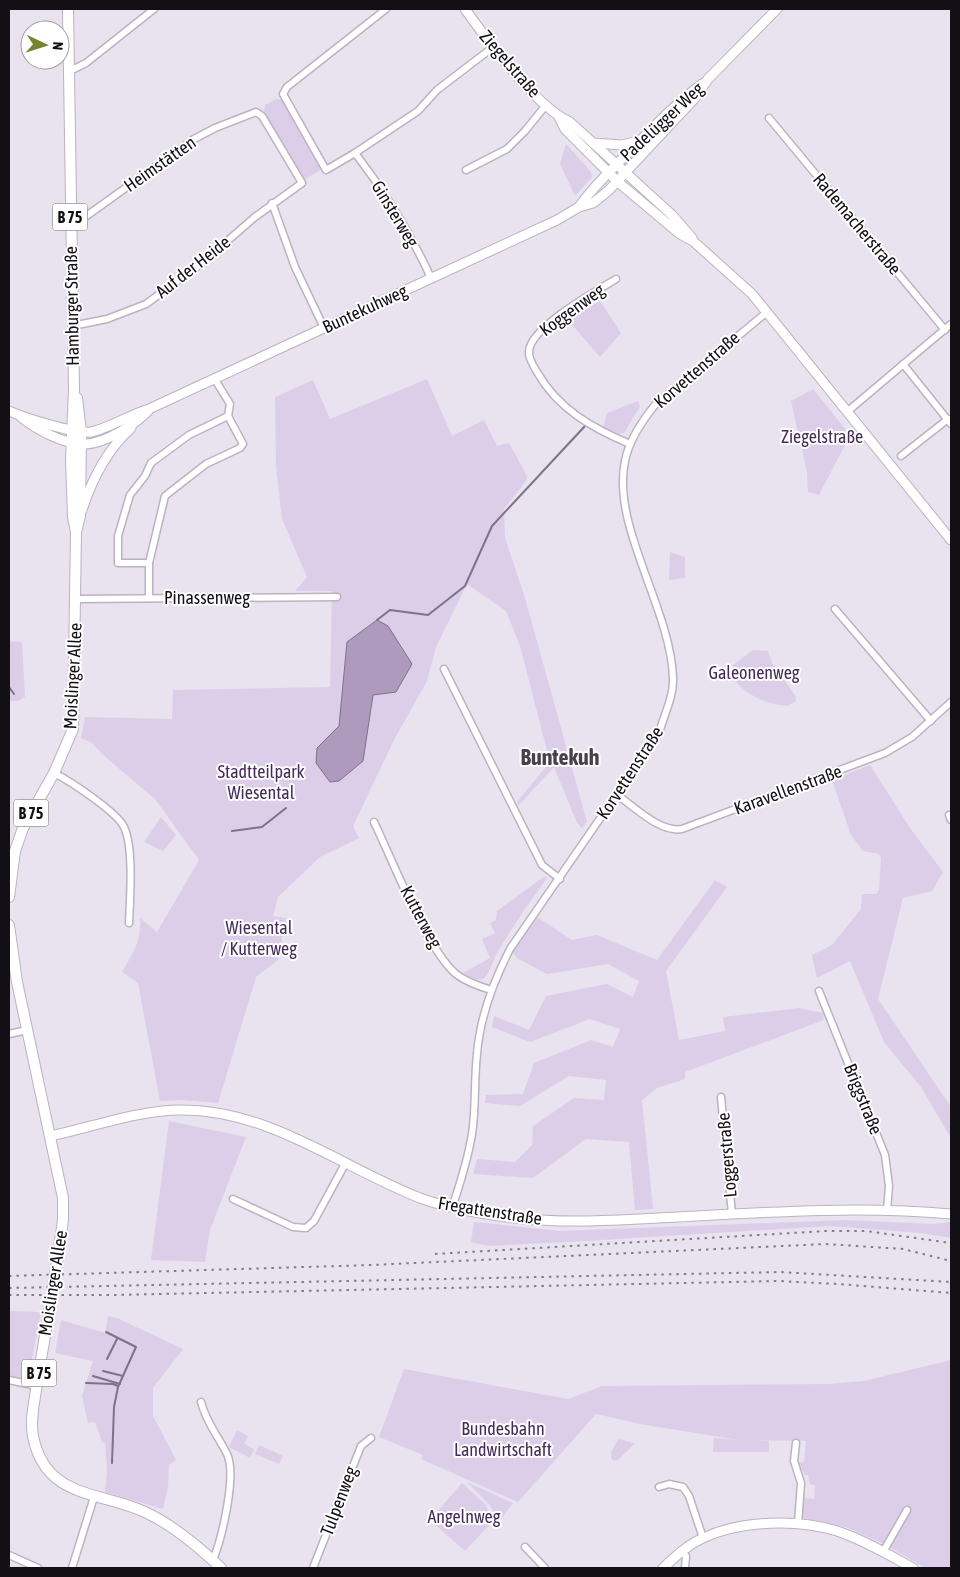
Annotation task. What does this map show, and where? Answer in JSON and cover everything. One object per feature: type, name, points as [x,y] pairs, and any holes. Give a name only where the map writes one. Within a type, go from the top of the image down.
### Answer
[{"type":"main road","name":"Hamburger Straße","points":[[68,9],[70,227],[76,431],[71,454]]},
{"type":"main road","name":"Ziegelstraße","points":[[465,9],[492,48],[546,105],[559,117],[570,122],[672,215],[694,241],[734,277],[767,312],[951,540]]},
{"type":"main road","name":"Padelügger Weg","points":[[616,165],[689,94],[708,79],[777,9]]},
{"type":"main road","name":"Padelügger Weg","points":[[625,173],[695,98],[708,79]]},
{"type":"main road","name":"Ziegelstraße","points":[[559,117],[564,129],[608,173],[680,234],[694,241]]},
{"type":"main road","points":[[593,143],[622,145],[639,141]]},
{"type":"main road","name":"Buntekuhweg","points":[[579,207],[616,165]]},
{"type":"main road","name":"Buntekuhweg","points":[[76,431],[92,432],[130,415],[150,409],[557,220],[579,207],[592,203],[618,182],[625,173]]},
{"type":"main road","name":"Buntekuhweg","points":[[75,442],[93,442],[140,419],[150,409]]},
{"type":"main road","points":[[9,411],[76,431]]},
{"type":"main road","points":[[19,415],[40,429],[75,442]]},
{"type":"main road","points":[[80,516],[92,480],[101,464],[122,436],[140,419]]},
{"type":"main road","name":"Moislinger Allee","points":[[75,442],[80,516],[76,532]]},
{"type":"main road","name":"Moislinger Allee","points":[[9,897],[15,851],[23,828],[54,773],[73,729],[77,599],[76,532],[73,517],[71,454]]},
{"type":"main road","name":"Moislinger Allee","points":[[9,925],[13,962],[50,1136],[63,1209],[58,1256],[37,1386],[32,1435],[44,1464],[60,1481],[94,1497],[143,1511],[164,1522],[221,1568]]},
{"type":"main road","name":"Fregattenstraße","points":[[50,1136],[162,1111],[208,1112],[234,1116],[264,1124],[345,1164],[419,1197],[452,1208],[513,1218],[550,1221],[589,1221],[844,1209],[951,1214]]},
{"type":"main road","points":[[663,1568],[682,1551],[703,1538],[740,1528],[798,1524],[840,1532],[913,1568]]},
{"type":"street","points":[[68,72],[86,63],[154,9]]},
{"type":"street","points":[[386,9],[287,88],[283,94],[326,170],[418,111],[437,90],[492,48]]},
{"type":"street","points":[[466,170],[507,148],[525,131],[546,105]]},
{"type":"street","name":"Heimstätten","points":[[70,227],[194,139],[215,128],[256,112],[262,116],[302,183]]},
{"type":"street","name":"Rademacherstraße","points":[[769,118],[945,330]]},
{"type":"street","name":"Ginsterweg","points":[[355,153],[375,179],[431,278]]},
{"type":"street","name":"Auf der Heide","points":[[72,326],[107,320],[146,304],[202,264],[272,203],[302,183]]},
{"type":"street","points":[[272,203],[295,267],[324,328]]},
{"type":"street","name":"Koggenweg","points":[[616,279],[554,319],[534,338],[528,351],[530,359],[542,380],[564,406],[591,427],[630,444]]},
{"type":"street","name":"Korvettenstraße","points":[[452,1208],[471,1139],[477,1053],[491,990],[510,949],[659,733],[673,680],[670,650],[625,505],[622,475],[630,444],[643,420],[655,404],[767,312]]},
{"type":"street","points":[[848,411],[951,324]]},
{"type":"street","points":[[901,456],[949,421],[903,364]]},
{"type":"street","points":[[149,598],[149,563],[165,496],[206,464],[240,448],[243,444],[228,416],[230,404],[214,378]]},
{"type":"street","points":[[149,563],[118,563],[118,536],[130,494],[145,476],[155,459],[188,435],[228,416]]},
{"type":"street","name":"Pinassenweg","points":[[77,599],[337,598]]},
{"type":"street","points":[[835,609],[931,721]]},
{"type":"street","points":[[444,668],[542,865],[560,879]]},
{"type":"street","name":"Karavellenstraße","points":[[617,795],[662,826],[675,830],[682,829],[885,753],[912,737],[951,703]]},
{"type":"street","points":[[54,773],[86,793],[124,826],[128,842],[129,923]]},
{"type":"street","name":"Kutterweg","points":[[374,822],[437,950],[456,974],[474,984],[491,990]]},
{"type":"street","name":"Briggstraße","points":[[819,991],[885,1155],[889,1186],[887,1210]]},
{"type":"street","points":[[9,1034],[27,1030]]},
{"type":"street","name":"Loggerstraße","points":[[722,1097],[732,1214]]},
{"type":"street","points":[[233,1199],[294,1228],[306,1228],[314,1221],[345,1164]]},
{"type":"street","points":[[9,1380],[37,1386]]},
{"type":"street","points":[[201,1402],[204,1416],[227,1455],[232,1480],[213,1560]]},
{"type":"street","name":"Tulpenweg","points":[[313,1568],[360,1446],[371,1438]]},
{"type":"street","points":[[796,1443],[794,1461],[801,1483],[798,1524]]},
{"type":"street","points":[[659,1487],[669,1484],[683,1487],[689,1496],[703,1538]]},
{"type":"street","points":[[72,1568],[94,1497]]},
{"type":"street","points":[[883,1552],[907,1510]]},
{"type":"street","points":[[525,1547],[545,1568]]},
{"type":"street","points":[[682,1551],[686,1556],[686,1568]]},
{"type":"street","points":[[9,1554],[37,1568]]},
{"type":"green space","points":[[276,99],[283,100],[322,169],[302,181],[264,112],[265,105]]},
{"type":"green space","points":[[566,144],[591,172],[592,177],[575,196],[560,164]]},
{"type":"green space","points":[[600,301],[621,333],[600,357],[568,320]]},
{"type":"green space","name":"Stadtteilpark Wiesental","points":[[427,379],[452,436],[484,420],[497,446],[509,443],[527,476],[526,481],[504,509],[505,538],[525,598],[587,822],[582,828],[577,823],[554,767],[518,806],[517,802],[550,762],[520,646],[506,611],[467,584],[436,647],[427,681],[394,740],[353,826],[359,838],[320,857],[278,897],[273,916],[286,918],[278,960],[256,977],[218,1103],[182,1100],[160,1101],[138,983],[122,972],[138,940],[140,918],[157,932],[199,860],[155,799],[103,755],[92,743],[81,738],[85,717],[172,719],[173,690],[330,687],[332,591],[295,591],[307,577],[282,519],[276,466],[275,397],[313,380],[330,419]]},
{"type":"green space","name":"Ziegelstraße","points":[[813,389],[850,435],[819,495],[808,492],[807,472],[791,401]]},
{"type":"green space","points":[[638,401],[640,406],[624,433],[619,434],[603,428],[607,413]]},
{"type":"green space","points":[[670,552],[685,557],[685,578],[669,580]]},
{"type":"green space","points":[[9,641],[22,642],[25,697],[18,701],[9,701]]},
{"type":"green space","name":"Galeonenweg","points":[[753,650],[768,651],[772,663],[795,695],[796,701],[787,706],[764,701],[745,690],[733,679],[733,665]]},
{"type":"green space","points":[[870,765],[910,828],[943,872],[932,891],[903,898],[878,999],[951,1107],[951,1138],[921,1087],[884,1042],[850,961],[817,978],[812,955],[832,945],[861,909],[862,894],[876,894],[879,890],[881,858],[879,854],[863,851],[851,835],[832,780]]},
{"type":"green space","points":[[161,817],[176,835],[163,851],[144,842]]},
{"type":"green space","points":[[545,876],[547,878],[497,953],[486,976],[479,980],[463,973],[490,958],[482,939],[495,933],[490,923],[496,920],[497,911]]},
{"type":"green space","points":[[715,880],[727,887],[666,971],[679,1040],[725,1031],[723,1017],[799,1008],[823,1013],[824,1020],[685,1072],[685,1079],[657,1088],[642,1100],[653,1209],[635,1210],[629,1142],[586,1139],[533,1178],[473,1174],[477,1159],[515,1162],[532,1145],[533,1126],[574,1098],[604,1100],[606,1080],[569,1076],[520,1106],[485,1103],[486,1095],[523,1094],[534,1063],[591,1040],[613,1047],[620,1029],[590,1019],[530,1042],[492,1027],[494,1016],[529,1030],[546,996],[607,984],[633,997],[639,981],[608,964],[547,974],[517,958],[510,949],[534,915],[572,940],[597,935],[657,960]]},
{"type":"green space","points":[[169,1121],[246,1137],[210,1230],[205,1262],[151,1260]]},
{"type":"green space","points":[[844,1220],[933,1224],[951,1222],[951,1238],[922,1233],[830,1226],[489,1246],[471,1242],[474,1222],[560,1231]]},
{"type":"green space","points":[[9,1311],[41,1312],[28,1379],[9,1376]]},
{"type":"green space","points":[[108,1316],[117,1318],[183,1349],[153,1388],[153,1416],[176,1460],[169,1465],[168,1487],[163,1509],[105,1492],[107,1471],[105,1443],[102,1442],[95,1422],[88,1423],[82,1396],[93,1361],[55,1353],[61,1320],[105,1333]]},
{"type":"green space","name":"Bundesbahn Landwirtschaft","points":[[951,1360],[951,1568],[926,1568],[884,1544],[846,1527],[801,1518],[803,1498],[814,1499],[815,1485],[810,1484],[808,1475],[805,1475],[798,1462],[804,1462],[806,1441],[755,1440],[769,1441],[769,1452],[713,1452],[714,1438],[739,1440],[640,1424],[596,1414],[518,1502],[421,1459],[423,1455],[379,1437],[404,1369],[568,1399],[602,1386],[828,1384],[864,1381]]},
{"type":"green space","points":[[237,1430],[248,1436],[244,1444],[254,1449],[250,1458],[229,1447]]},
{"type":"green space","points":[[618,1439],[635,1443],[618,1460],[614,1461],[611,1458],[611,1453]]},
{"type":"green space","points":[[259,1445],[283,1456],[279,1464],[255,1454]]},
{"type":"green space","points":[[467,1482],[513,1503],[499,1522],[489,1504]]},
{"type":"green space","name":"Angelnweg","points":[[462,1483],[486,1505],[492,1522],[465,1551],[430,1520]]},
{"type":"shaded area","points":[[377,620],[388,626],[412,664],[396,692],[373,695],[363,761],[339,781],[330,782],[316,763],[317,748],[339,726],[347,642]]},
{"type":"waterway","points":[[377,620],[390,610],[428,615],[465,586],[492,526],[585,426]]},
{"type":"waterway","points":[[9,687],[14,694]]},
{"type":"waterway","points":[[232,831],[262,827],[286,808]]},
{"type":"waterway","points":[[106,1332],[136,1347],[118,1387],[114,1407],[112,1463]]},
{"type":"waterway","points":[[107,1359],[117,1339]]},
{"type":"waterway","points":[[103,1371],[123,1376]]},
{"type":"waterway","points":[[93,1376],[120,1384]]},
{"type":"waterway","points":[[86,1383],[113,1384],[118,1386]]},
{"type":"railway","points":[[435,1254],[826,1231],[866,1231],[951,1243]]},
{"type":"railway","points":[[9,1276],[371,1265],[826,1244],[903,1249],[951,1261]]},
{"type":"railway","points":[[9,1288],[780,1272],[951,1282]]},
{"type":"railway","points":[[9,1295],[112,1295],[779,1281],[951,1293]]},
{"type":"district","name":"Buntekuh","points":[[560,757]]},
{"type":"park label","name":"Wiesental / Kutterweg","points":[[259,938]]}]
